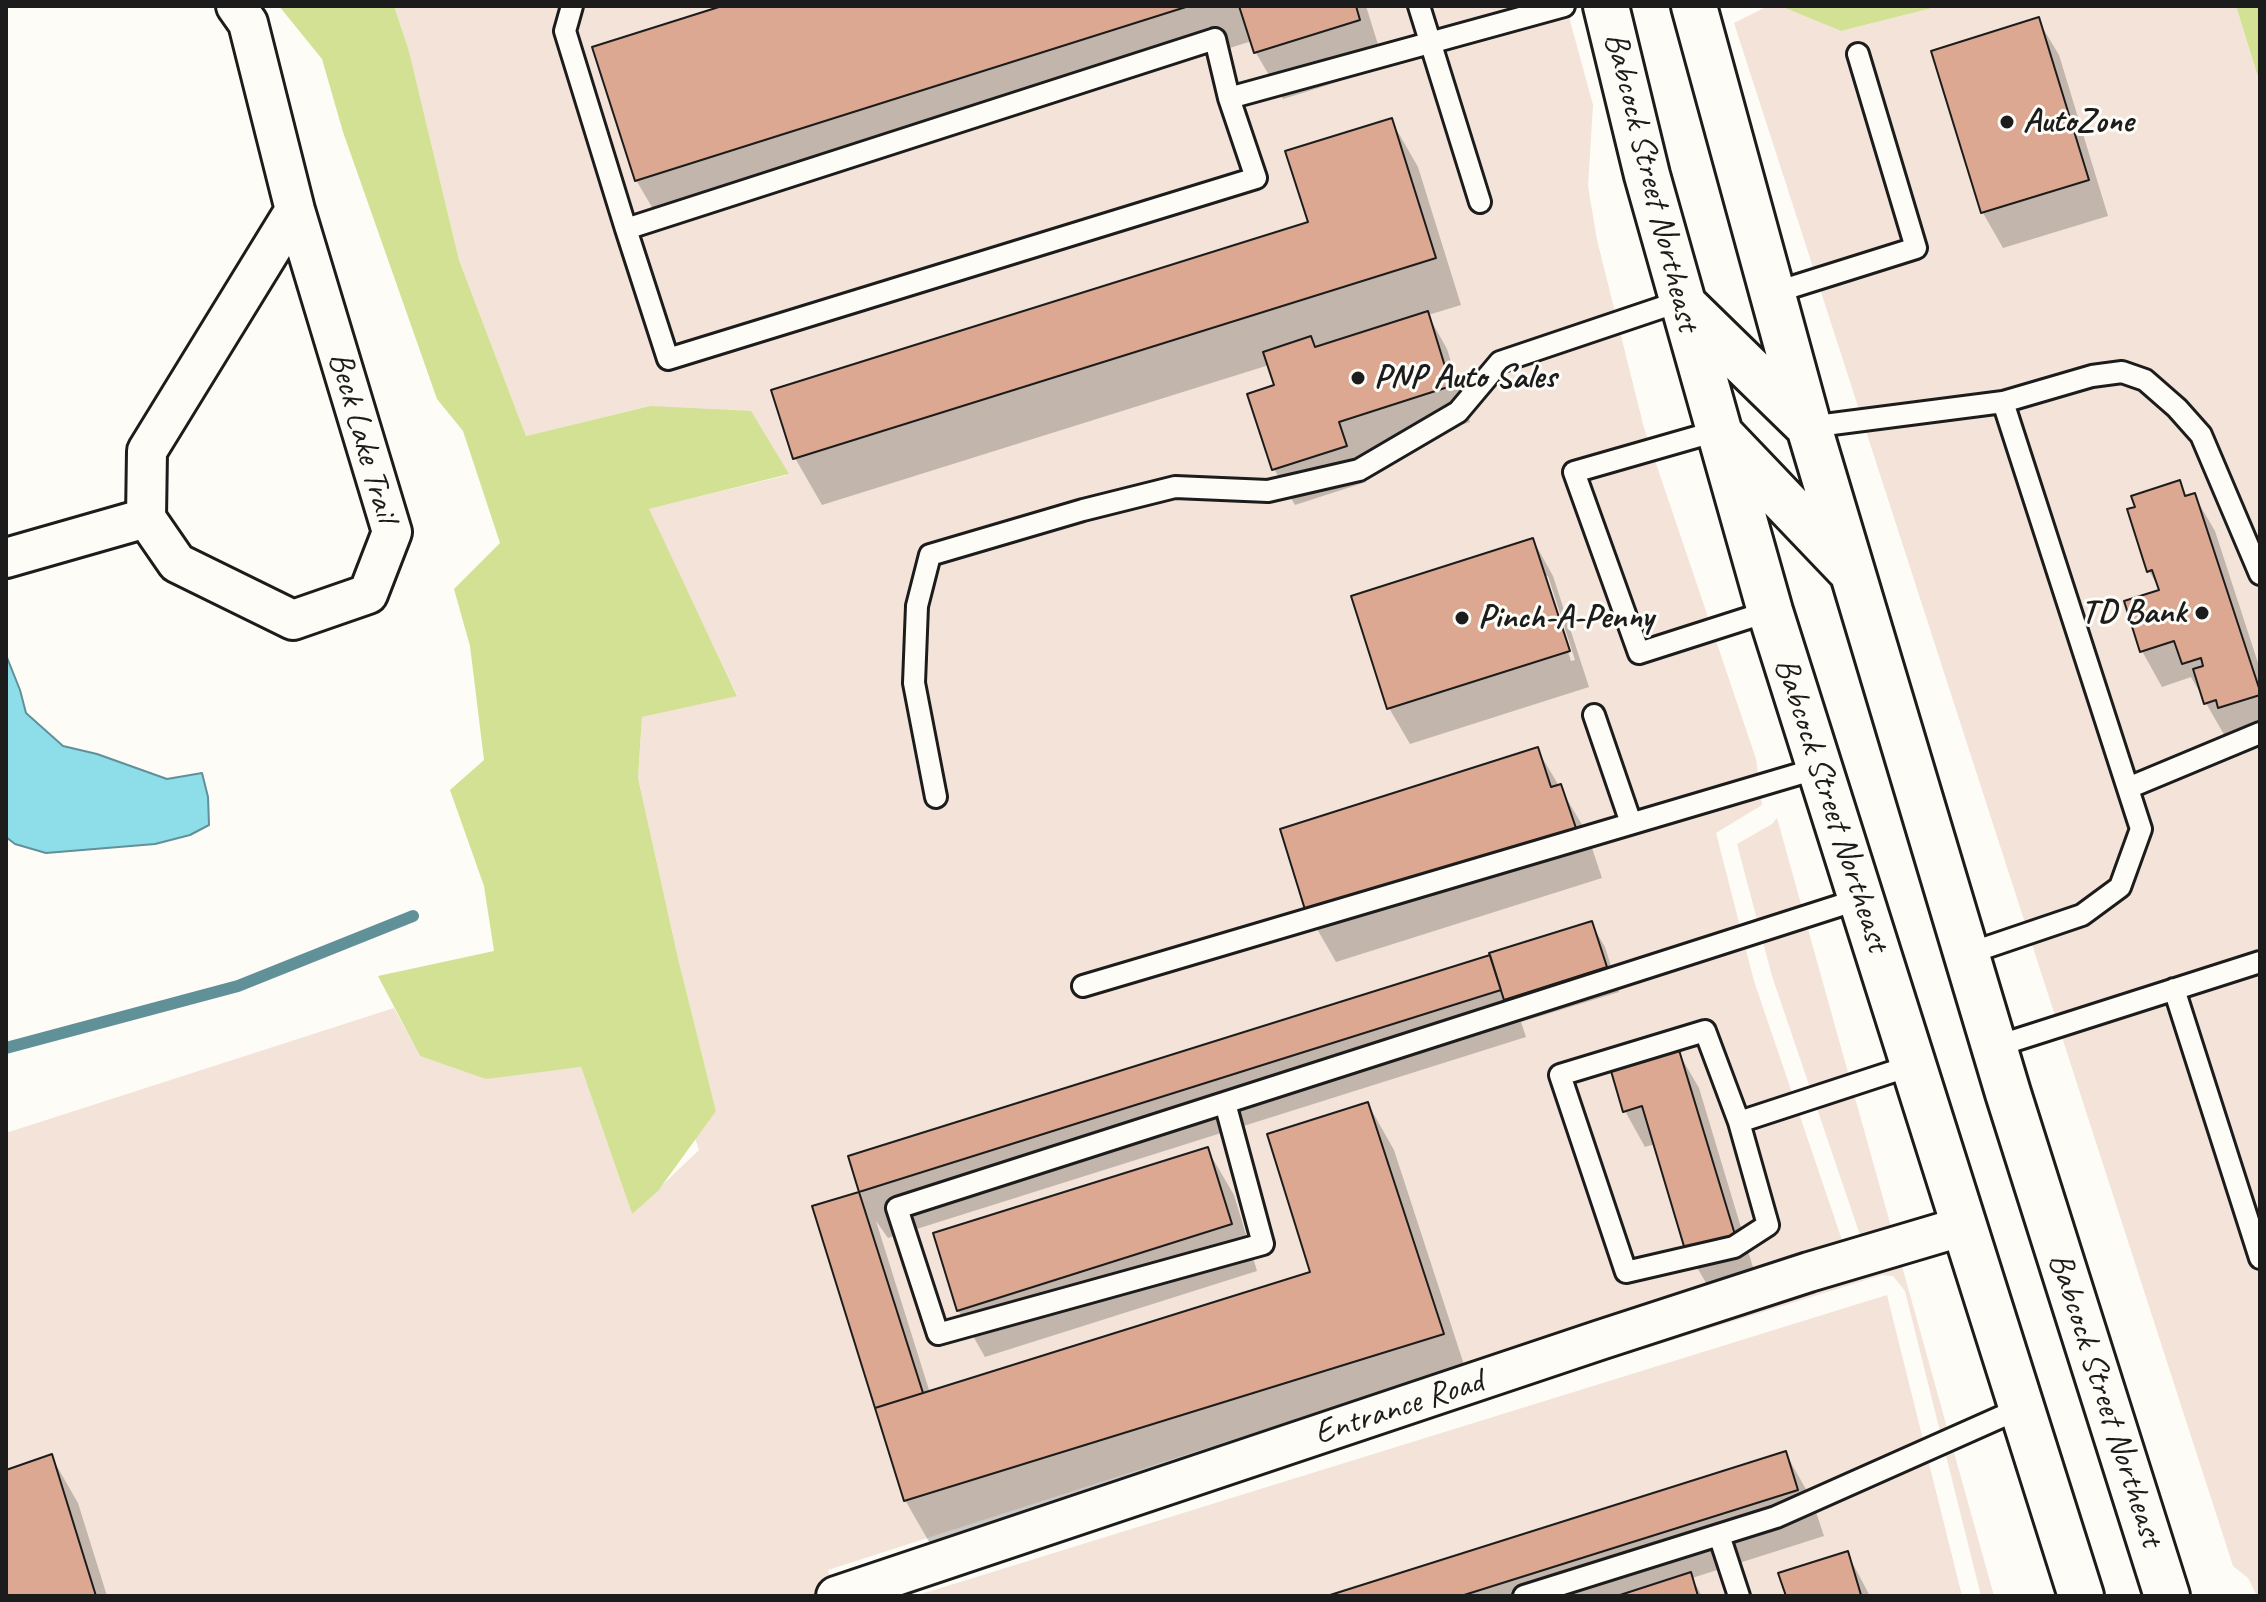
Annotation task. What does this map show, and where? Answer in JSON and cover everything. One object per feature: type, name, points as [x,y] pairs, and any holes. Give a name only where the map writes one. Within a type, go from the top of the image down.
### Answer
[{"type":"main road","name":"Babcock Street Northeast","points":[[1606,6],[1681,301],[1770,611],[2081,1596]]},
{"type":"main road","name":"Babcock Street Northeast","points":[[1694,6],[1809,427],[1852,572],[1994,1047],[2167,1596]]},
{"type":"main road","points":[[1681,301],[1809,427]]},
{"type":"main road","points":[[1717,431],[1852,572]]},
{"type":"street","name":"Beck Lake Trail","points":[[146,518],[177,563],[293,620],[368,594],[392,532],[295,210],[248,23],[236,6]]},
{"type":"street","points":[[6,558],[146,518],[147,451],[295,210]]},
{"type":"street","name":"Entrance Road","points":[[836,1596],[1600,1340],[1809,1272],[1964,1226]]},
{"type":"lane","points":[[572,6],[565,31],[626,229],[668,359],[1256,178],[1229,98],[1215,39],[626,229]]},
{"type":"lane","points":[[1419,6],[1480,202]]},
{"type":"lane","points":[[1229,98],[1564,6]]},
{"type":"lane","points":[[1773,293],[1916,248],[1858,54]]},
{"type":"lane","points":[[936,797],[914,683],[917,606],[930,555],[1175,487],[1268,491],[1359,470],[1458,412],[1500,362],[1681,301]]},
{"type":"lane","points":[[1809,427],[2003,402],[2092,376],[2122,372],[2145,380],[2177,408],[2201,435],[2260,574]]},
{"type":"lane","points":[[1967,954],[2082,915],[2120,887],[2141,829],[2003,402]]},
{"type":"lane","points":[[1717,431],[1574,472],[1639,653],[1770,611]]},
{"type":"lane","points":[[1594,715],[1631,823]]},
{"type":"lane","points":[[2128,788],[2260,733]]},
{"type":"lane","points":[[1083,986],[1819,768]]},
{"type":"lane","points":[[1225,1103],[1263,1244],[938,1334],[897,1208],[1860,899]]},
{"type":"lane","points":[[1994,1047],[2260,962]]},
{"type":"lane","points":[[2174,989],[2260,1258]]},
{"type":"lane","points":[[1705,1031],[1739,1122],[1768,1225],[1734,1247],[1626,1272],[1560,1075],[1705,1031]]},
{"type":"lane","points":[[1739,1122],[1913,1065]]},
{"type":"lane","points":[[1524,1596],[1776,1517],[2021,1408]]},
{"type":"lane","points":[[1719,1535],[1739,1596]]},
{"type":"shaded area","points":[[394,6],[1566,6],[1593,105],[1588,186],[1597,240],[1644,428],[1756,759],[1762,805],[1716,833],[1754,981],[1843,1243],[828,1570],[835,1596],[6,1596],[6,1133],[394,1008],[420,1056],[486,1078],[581,1067],[632,1214],[699,1150],[692,1129],[716,1111],[638,778],[642,717],[737,695],[648,509],[788,475],[650,406],[526,436],[459,260],[409,51]]},
{"type":"shaded area","points":[[1768,6],[1780,6],[1841,31],[1940,6],[2236,6],[2260,85],[2260,1596],[2257,1596],[2248,1578],[2233,1566],[1734,23]]},
{"type":"shaded area","points":[[1777,818],[1994,1596],[1981,1596],[1905,1291],[1893,1276],[1882,1275],[854,1594],[1861,1238],[1772,976],[1737,844]]},
{"type":"shaded area","points":[[1887,1295],[1962,1596],[915,1596]]},
{"type":"green space","points":[[279,6],[394,6],[409,51],[459,260],[526,436],[650,406],[751,411],[789,474],[649,509],[737,696],[642,717],[638,778],[716,1111],[658,1191],[632,1214],[581,1067],[486,1079],[420,1056],[378,976],[494,951],[484,886],[450,790],[484,760],[470,646],[454,589],[500,543],[463,431],[437,399],[343,132],[322,59]]},
{"type":"green space","points":[[1780,6],[1940,6],[1841,31]]},
{"type":"green space","points":[[2236,6],[2260,6],[2260,84]]},
{"type":"water","points":[[6,655],[26,713],[63,746],[97,754],[167,779],[202,773],[208,797],[209,825],[190,835],[155,844],[46,853],[15,844],[6,837]]},
{"type":"building","points":[[722,6],[1189,6],[635,181],[592,47]]},
{"type":"building","points":[[1239,6],[1356,6],[1360,20],[1254,53]]},
{"type":"building","points":[[2039,17],[2089,180],[1981,213],[1931,51]]},
{"type":"building","points":[[1392,118],[1436,258],[793,459],[771,390],[1308,222],[1285,151]]},
{"type":"building","points":[[1428,311],[1451,386],[1339,422],[1347,446],[1272,470],[1247,394],[1274,385],[1263,352],[1311,336],[1315,347]]},
{"type":"building","points":[[2180,480],[2185,496],[2195,493],[2260,691],[2260,695],[2218,708],[2216,700],[2204,704],[2193,669],[2203,666],[2201,658],[2182,664],[2174,641],[2140,652],[2124,601],[2159,590],[2152,570],[2147,572],[2127,509],[2135,507],[2131,496]]},
{"type":"building","points":[[1533,538],[1570,651],[1387,709],[1351,596]]},
{"type":"building","points":[[1538,747],[1551,787],[1561,784],[1577,831],[1307,916],[1280,829]]},
{"type":"building","points":[[1592,921],[1607,967],[1504,1000],[1489,953]]},
{"type":"building","points":[[1490,955],[1501,990],[859,1192],[848,1156]]},
{"type":"building","points":[[1679,1050],[1736,1238],[1686,1253],[1642,1106],[1623,1112],[1611,1071]]},
{"type":"building","points":[[1368,1102],[1444,1334],[904,1501],[875,1408],[1310,1272],[1267,1134]]},
{"type":"building","points":[[1208,1147],[1232,1224],[957,1311],[933,1233]]},
{"type":"building","points":[[859,1192],[923,1393],[875,1408],[812,1206]]},
{"type":"building","points":[[1786,1451],[1798,1490],[1461,1596],[1327,1596]]},
{"type":"building","points":[[52,1454],[96,1596],[6,1596],[6,1470]]},
{"type":"building","points":[[1848,1551],[1861,1595],[1786,1596],[1778,1573]]},
{"type":"building","points":[[1691,1572],[1698,1596],[1617,1596]]},
{"type":"waterway","points":[[6,1048],[238,986],[413,916]]},
{"type":"place","name":"AutoZone","points":[[2007,122]]},
{"type":"place","name":"PNP Auto Sales","points":[[1358,378]]},
{"type":"place","name":"TD Bank","points":[[2202,613]]},
{"type":"place","name":"Pinch-A-Penny","points":[[1462,618]]}]
